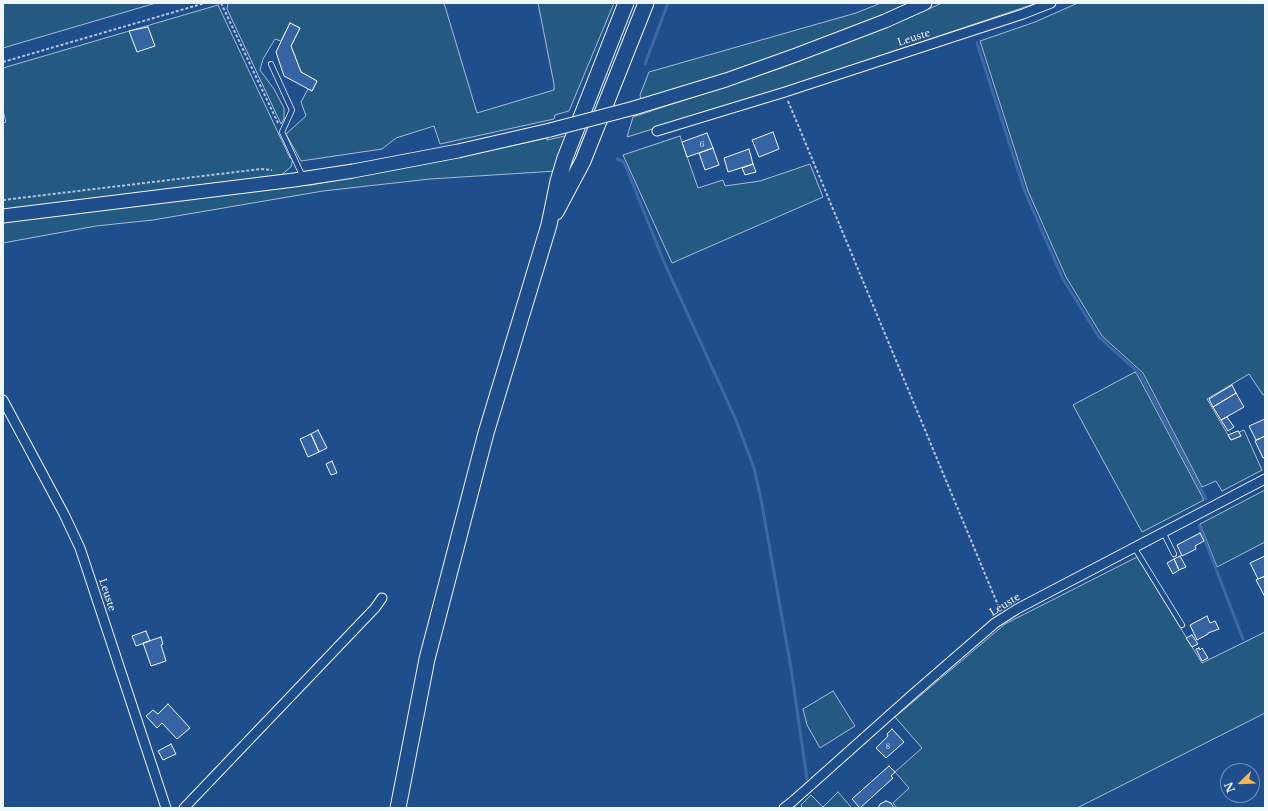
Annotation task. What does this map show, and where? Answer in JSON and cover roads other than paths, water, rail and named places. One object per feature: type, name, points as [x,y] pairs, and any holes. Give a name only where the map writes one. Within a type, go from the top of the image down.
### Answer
[{"type":"highway","points":[[398,808],[427,659],[486,433],[549,225],[558,181],[565,158],[626,3]]},
{"type":"highway","points":[[549,225],[583,161],[646,3]]},
{"type":"main road","points":[[3,216],[304,178],[405,161],[550,130],[634,108],[726,80],[885,21],[925,3]]},
{"type":"street","name":"Leuste","points":[[657,132],[785,92],[1023,14],[1051,3]]},
{"type":"street","name":"Leuste","points":[[3,400],[64,514],[80,548],[166,808]]},
{"type":"street","name":"Leuste","points":[[784,808],[794,805],[913,694],[995,623],[1017,609],[1134,547],[1264,481]]},
{"type":"street","points":[[184,808],[375,608],[382,598]]},
{"type":"lane","points":[[271,64],[292,110],[282,132],[304,178]]},
{"type":"lane","points":[[1163,532],[1174,554]]},
{"type":"lane","points":[[1134,547],[1182,625]]},
{"type":"waterway","points":[[645,64],[668,3]]},
{"type":"waterway","points":[[977,43],[1025,192],[1063,279],[1099,337],[1140,374],[1206,499]]},
{"type":"waterway","points":[[617,159],[624,162],[664,262],[736,420],[754,468],[761,499],[791,668],[807,779]]},
{"type":"waterway","points":[[1199,525],[1243,639]]}]
